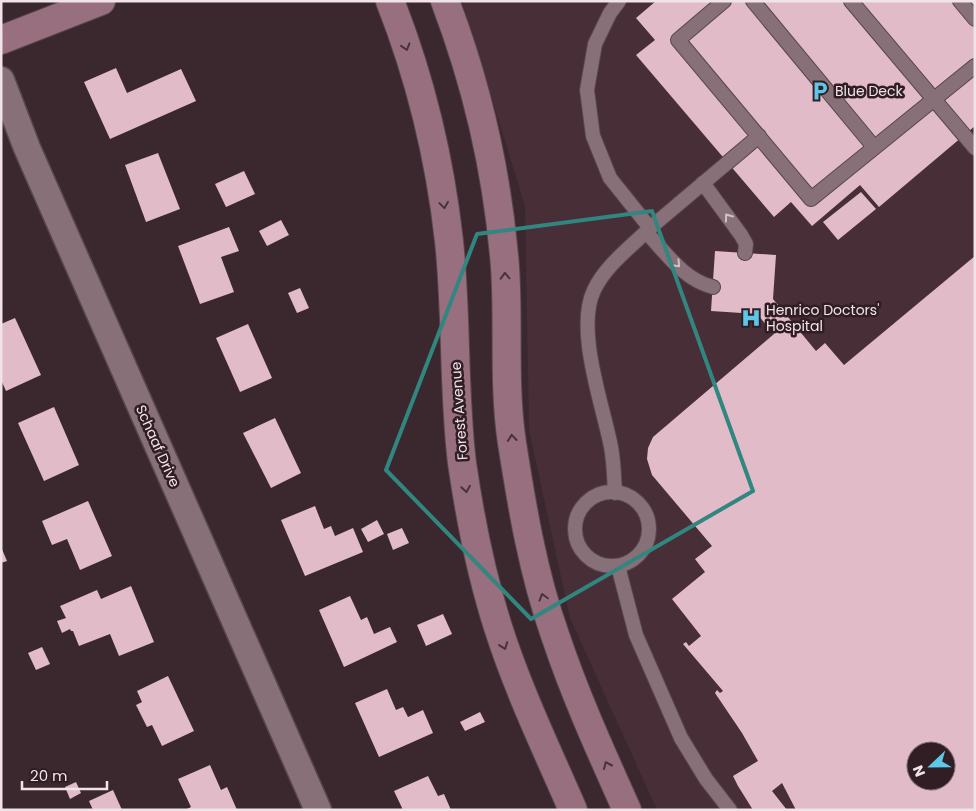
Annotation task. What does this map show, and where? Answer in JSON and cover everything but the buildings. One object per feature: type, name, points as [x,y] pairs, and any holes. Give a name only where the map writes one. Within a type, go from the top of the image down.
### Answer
[{"type":"main road","points":[[1,40],[101,1]]},
{"type":"main road","name":"Forest Avenue","points":[[390,1],[399,24],[429,125],[442,187],[449,242],[457,408],[462,463],[482,569],[497,626],[517,681],[573,810]]},
{"type":"main road","points":[[445,1],[477,101],[499,209],[505,268],[507,388],[512,440],[525,520],[538,578],[554,634],[575,689],[627,810]]},
{"type":"street","name":"Schaaf Drive","points":[[1,80],[31,157],[318,810]]},
{"type":"lane","points":[[619,1],[610,13],[595,44],[587,90],[593,136],[610,178],[648,230],[688,276],[700,284],[713,287]]},
{"type":"lane","points":[[724,1],[678,40],[810,199],[975,66]]},
{"type":"lane","points":[[752,1],[874,147]]},
{"type":"lane","points":[[851,1],[975,148]]},
{"type":"lane","points":[[960,1],[975,19]]},
{"type":"lane","points":[[615,493],[612,449],[591,355],[588,324],[589,308],[594,290],[607,270],[648,230],[758,136]]},
{"type":"lane","points":[[703,183],[741,235],[746,244],[745,253]]},
{"type":"lane","points":[[610,492],[623,494],[634,500],[643,509],[648,520],[649,533],[646,545],[629,562],[618,566],[606,566],[585,555],[579,545],[576,534],[578,517],[588,501],[598,495],[610,492]]},
{"type":"lane","points":[[618,566],[636,635],[682,738],[706,779],[730,810]]},
{"type":"highlighted area","points":[[652,211],[753,491],[531,619],[386,470],[477,234]]},
{"type":"shaded area","name":"Henrico Doctors' Hospital","points":[[462,1],[975,1],[975,810],[657,810],[570,618],[529,430],[525,206]]},
{"type":"place","name":"Blue Deck","points":[[820,91]]},
{"type":"place","name":"Henrico Doctors' Hospital","points":[[751,318]]}]
